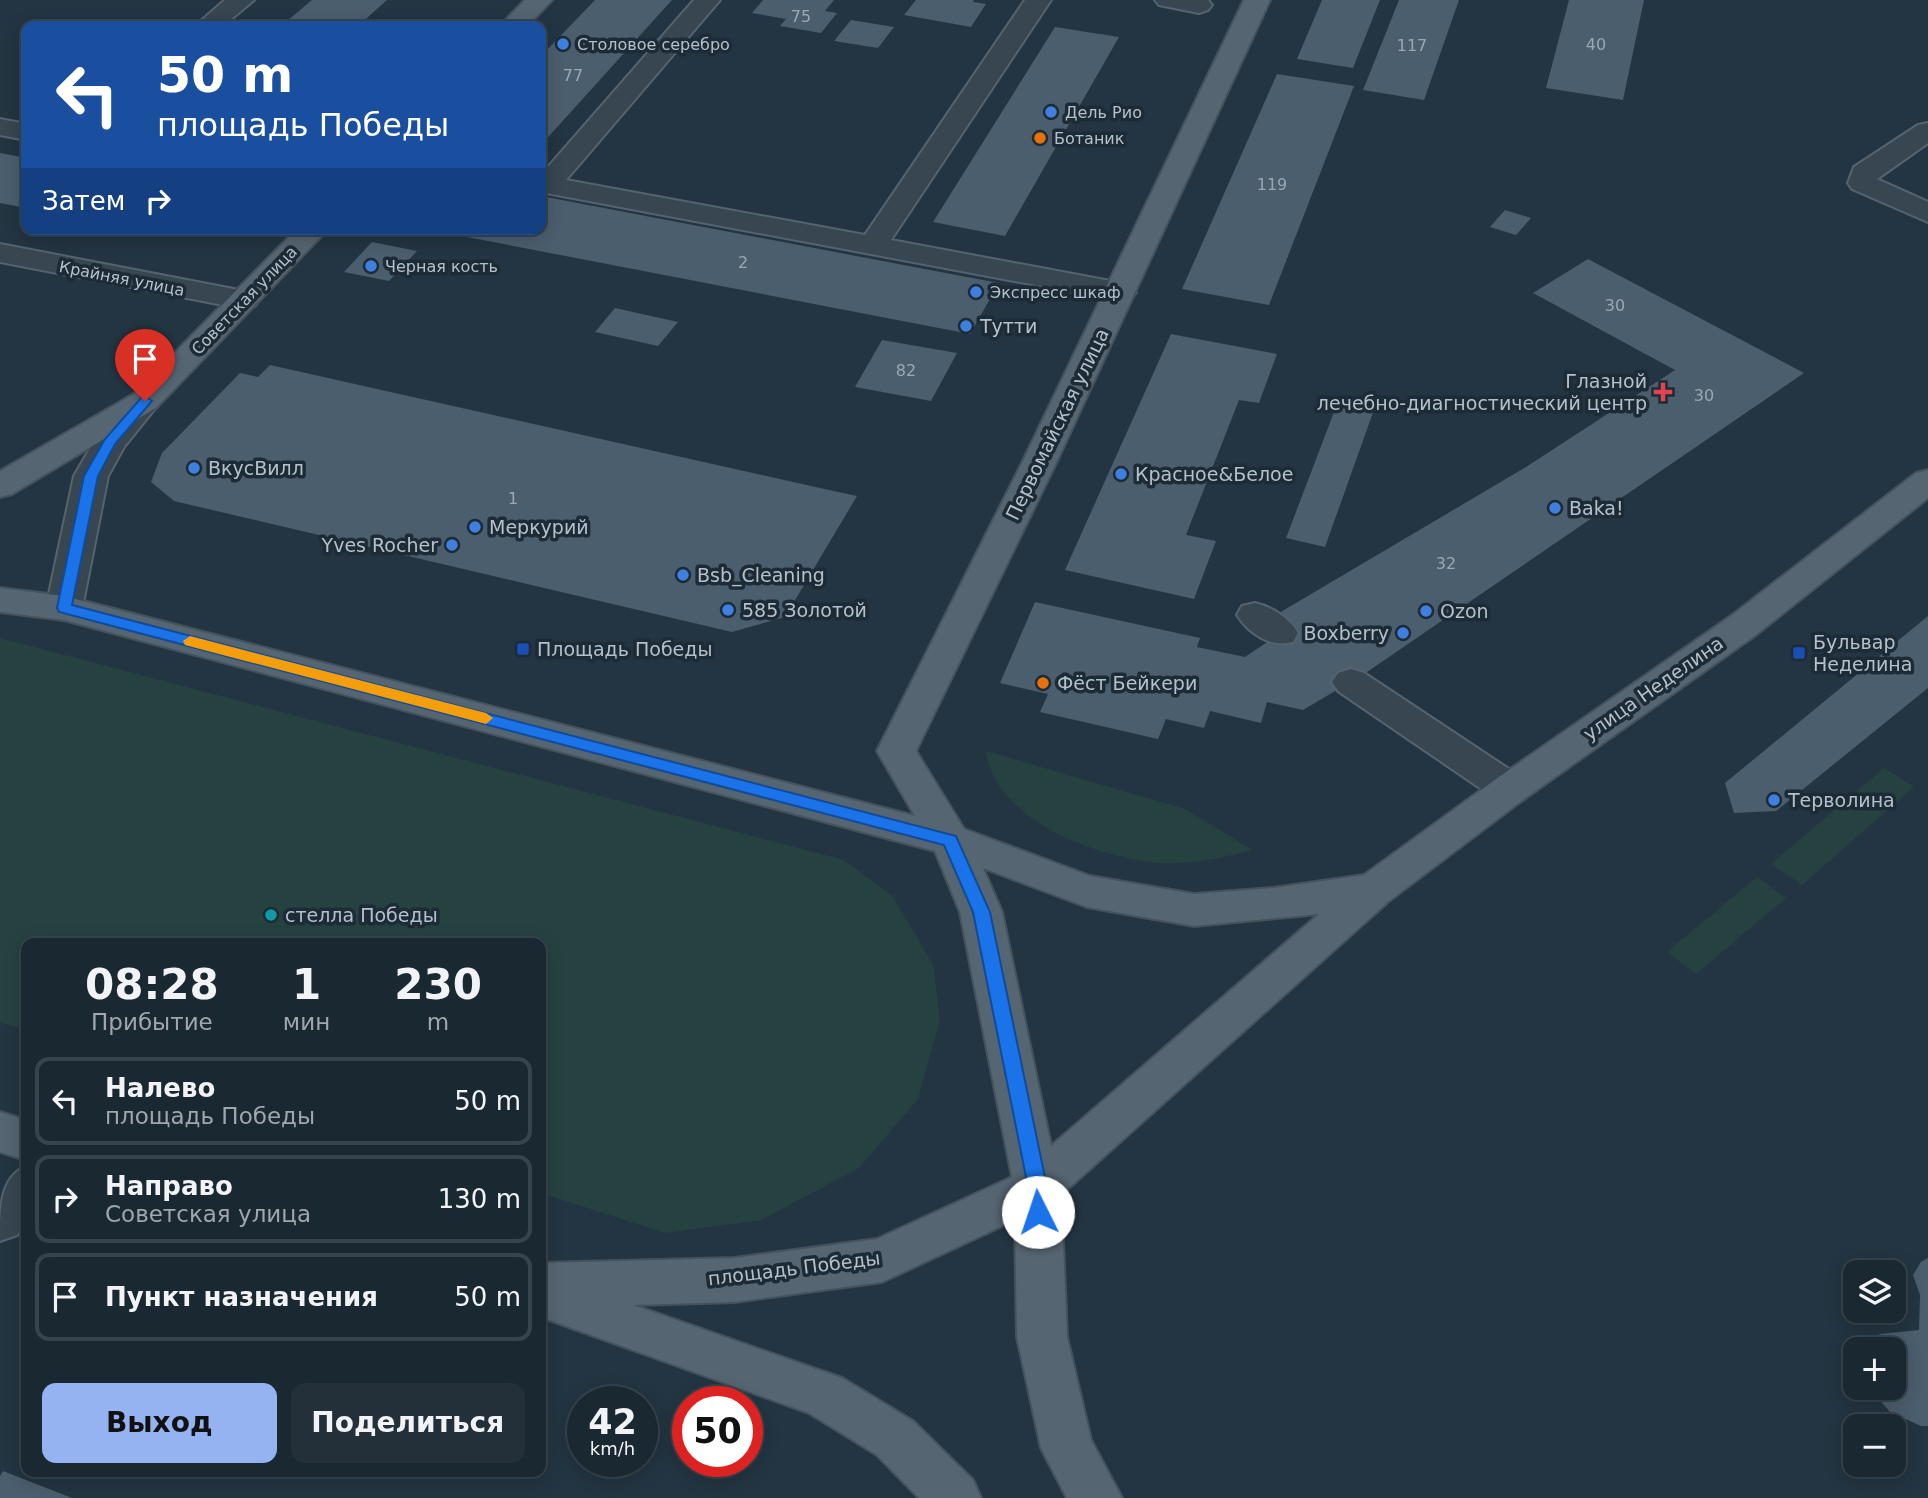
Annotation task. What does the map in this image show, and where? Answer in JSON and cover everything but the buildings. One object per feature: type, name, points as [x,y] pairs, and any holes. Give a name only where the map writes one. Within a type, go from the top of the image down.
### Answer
[{"type":"main road","points":[[518,21],[539,0]]},
{"type":"main road","name":"Первомайская улица","points":[[950,840],[896,751],[1121,292],[1257,0]]},
{"type":"main road","name":"Советская улица","points":[[13,479],[145,401],[308,235]]},
{"type":"main road","name":"улица Неделина","points":[[1374,890],[1510,789],[1744,625],[1928,481]]},
{"type":"main road","points":[[0,600],[64,608],[950,840],[1087,891],[1194,910],[1273,904],[1374,890]]},
{"type":"main road","points":[[950,840],[981,912],[1037,1187],[1042,1337],[1067,1448],[1096,1498]]},
{"type":"main road","name":"площадь Победы","points":[[546,1285],[735,1280],[882,1260],[1037,1187],[1374,890]]},
{"type":"main road","points":[[0,1132],[21,1138]]},
{"type":"main road","points":[[546,1297],[824,1395],[895,1438],[955,1498]]},
{"type":"street","points":[[214,21],[241,0]]},
{"type":"street","points":[[707,0],[547,185],[1121,292]]},
{"type":"street","points":[[872,246],[1038,0]]},
{"type":"street","points":[[1168,0],[1199,5]]},
{"type":"street","points":[[0,127],[21,131]]},
{"type":"street","points":[[1928,131],[1864,173],[1862,183],[1928,213]]},
{"type":"street","name":"Крайняя улица","points":[[0,253],[244,300]]},
{"type":"street","name":"Советская улица","points":[[64,608],[91,476],[110,442],[145,401]]},
{"type":"street","points":[[1351,682],[1510,789]]},
{"type":"street","points":[[0,1220],[21,1193]]},
{"type":"green space","points":[[0,638],[844,860],[893,897],[933,964],[940,1020],[918,1099],[859,1168],[761,1220],[665,1233],[546,1195],[546,938],[21,938],[21,1028],[0,1022]]},
{"type":"green space","points":[[986,751],[1185,809],[1253,850],[1206,860],[1158,863],[1107,853],[1079,843],[1028,816],[1008,797],[993,776]]},
{"type":"green space","points":[[1884,768],[1914,787],[1802,885],[1771,864]]},
{"type":"green space","points":[[1757,877],[1786,898],[1696,974],[1667,952]]},
{"type":"slow traffic","points":[[190,641],[486,718]]},
{"type":"place","name":"Столовое серебро","points":[[563,44]]},
{"type":"place","name":"Дель Рио","points":[[1051,112]]},
{"type":"place","name":"Ботаник","points":[[1040,138]]},
{"type":"place","name":"Черная кость","points":[[371,266]]},
{"type":"place","name":"Экспресс шкаф","points":[[976,292]]},
{"type":"place","name":"Тутти","points":[[966,326]]},
{"type":"place","name":"Глазной лечебно-диагностический центр","points":[[1663,392]]},
{"type":"place","name":"ВкусВилл","points":[[194,468]]},
{"type":"place","name":"Красное&Белое","points":[[1121,474]]},
{"type":"place","name":"Baka!","points":[[1555,508]]},
{"type":"place","name":"Меркурий","points":[[475,527]]},
{"type":"place","name":"Yves Rocher","points":[[452,545]]},
{"type":"place","name":"Bsb_Cleaning","points":[[683,575]]},
{"type":"place","name":"585 Золотой","points":[[728,610]]},
{"type":"place","name":"Ozon","points":[[1426,611]]},
{"type":"place","name":"Boxberry","points":[[1403,633]]},
{"type":"place","name":"Площадь Победы","points":[[523,649]]},
{"type":"place","name":"Бульвар Неделина","points":[[1799,653]]},
{"type":"place","name":"Фёст Бейкери","points":[[1043,683]]},
{"type":"place","name":"Терволина","points":[[1774,800]]},
{"type":"place","name":"стелла Победы","points":[[271,915]]},
{"type":"route","points":[[145,401],[110,442],[91,476],[64,608],[950,840],[981,912],[1037,1187],[1038,1212]]}]
